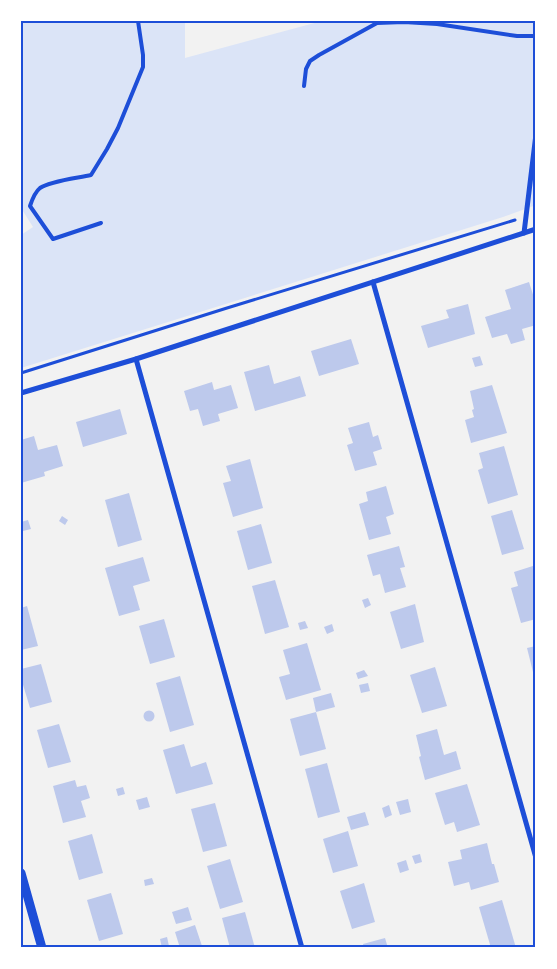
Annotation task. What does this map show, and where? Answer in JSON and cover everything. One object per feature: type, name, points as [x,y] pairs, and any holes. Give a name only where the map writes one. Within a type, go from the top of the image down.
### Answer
[{"type":"street","points":[[524,233],[536,134]]},
{"type":"street","points":[[21,394],[136,359],[536,229]]},
{"type":"street","points":[[373,282],[536,858]]},
{"type":"street","points":[[136,359],[302,948]]},
{"type":"street","points":[[21,873],[42,948]]},
{"type":"lane","points":[[102,223],[53,239],[30,206],[32,199],[39,189],[53,183],[91,174],[107,149],[118,128],[143,67],[138,21]]},
{"type":"lane","points":[[304,86],[306,69],[310,61],[377,23],[437,24],[517,36],[536,36]]},
{"type":"path","points":[[21,373],[526,216]]},
{"type":"shaded area","points":[[21,21],[185,21],[185,58],[322,21],[536,21],[536,205],[21,368],[21,235],[33,227],[21,208]]},
{"type":"building","points":[[529,282],[536,304],[536,325],[522,329],[525,340],[511,344],[507,334],[492,338],[485,317],[511,309],[505,290]]},
{"type":"building","points":[[468,304],[475,334],[428,348],[421,326],[449,318],[446,310]]},
{"type":"building","points":[[351,339],[359,364],[319,376],[311,351]]},
{"type":"building","points":[[480,356],[483,365],[475,367],[472,358]]},
{"type":"building","points":[[269,365],[274,384],[300,376],[306,396],[255,411],[244,372]]},
{"type":"building","points":[[212,382],[214,390],[231,385],[238,408],[218,414],[220,421],[203,426],[198,409],[190,411],[184,391]]},
{"type":"building","points":[[492,385],[507,433],[471,443],[465,420],[474,417],[470,391]]},
{"type":"building","points":[[120,409],[127,434],[83,447],[76,422]]},
{"type":"building","points":[[369,422],[373,437],[378,435],[382,449],[373,452],[377,465],[355,471],[347,445],[353,443],[348,428]]},
{"type":"building","points":[[34,436],[38,450],[57,445],[63,466],[44,472],[45,476],[21,483],[21,440]]},
{"type":"building","points":[[504,446],[518,495],[488,504],[478,470],[483,468],[479,453]]},
{"type":"building","points":[[250,459],[263,508],[233,517],[223,483],[231,481],[226,466]]},
{"type":"building","points":[[386,486],[394,514],[386,517],[391,534],[369,540],[359,504],[368,501],[366,492]]},
{"type":"building","points":[[129,493],[142,540],[118,547],[105,500]]},
{"type":"building","points":[[512,510],[524,549],[502,555],[491,516]]},
{"type":"building","points":[[62,516],[68,520],[65,525],[59,521]]},
{"type":"building","points":[[28,520],[31,529],[23,531],[21,522]]},
{"type":"building","points":[[261,524],[272,563],[248,570],[237,531]]},
{"type":"building","points":[[399,546],[405,567],[400,568],[406,587],[385,593],[380,574],[373,576],[367,555]]},
{"type":"building","points":[[143,557],[150,581],[133,586],[140,610],[119,616],[105,568]]},
{"type":"building","points":[[536,565],[536,619],[521,623],[511,588],[518,586],[514,572]]},
{"type":"building","points":[[275,580],[289,627],[265,634],[252,586]]},
{"type":"building","points":[[368,598],[371,605],[365,608],[362,600]]},
{"type":"building","points":[[415,604],[424,642],[401,649],[390,612]]},
{"type":"building","points":[[27,606],[38,646],[21,650],[21,608]]},
{"type":"building","points":[[164,619],[175,657],[150,664],[139,626]]},
{"type":"building","points":[[305,621],[308,628],[300,630],[298,623]]},
{"type":"building","points":[[332,624],[334,631],[327,634],[324,627]]},
{"type":"building","points":[[307,643],[321,690],[286,700],[279,677],[290,674],[283,650]]},
{"type":"building","points":[[536,646],[536,680],[535,680],[527,648]]},
{"type":"building","points":[[41,664],[52,702],[30,708],[21,678],[21,669]]},
{"type":"building","points":[[435,667],[447,706],[422,713],[410,675]]},
{"type":"building","points":[[364,670],[368,676],[358,679],[356,673]]},
{"type":"building","points":[[180,676],[194,725],[170,732],[156,683]]},
{"type":"building","points":[[368,683],[370,691],[361,693],[359,685]]},
{"type":"building","points":[[331,693],[335,707],[316,712],[313,698]]},
{"type":"building","points":[[149,710],[155,716],[149,722],[143,716]]},
{"type":"building","points":[[316,712],[326,749],[300,756],[290,719]]},
{"type":"building","points":[[59,724],[71,762],[48,768],[37,730]]},
{"type":"building","points":[[437,729],[444,755],[456,751],[461,769],[425,780],[416,735]]},
{"type":"building","points":[[184,744],[191,767],[206,762],[213,784],[176,794],[163,750]]},
{"type":"building","points":[[327,763],[340,812],[318,818],[305,769]]},
{"type":"building","points":[[75,780],[77,787],[86,785],[90,798],[81,801],[86,817],[63,823],[53,786]]},
{"type":"building","points":[[467,784],[480,825],[457,832],[454,822],[445,825],[435,793]]},
{"type":"building","points":[[123,787],[125,794],[118,796],[116,789]]},
{"type":"building","points":[[147,797],[150,807],[139,810],[136,800]]},
{"type":"building","points":[[408,799],[411,812],[400,815],[396,802]]},
{"type":"building","points":[[215,803],[227,846],[203,852],[191,809]]},
{"type":"building","points":[[389,805],[392,815],[385,818],[382,808]]},
{"type":"building","points":[[365,812],[369,825],[351,830],[347,817]]},
{"type":"building","points":[[348,831],[358,866],[333,873],[323,839]]},
{"type":"building","points":[[92,834],[103,873],[79,880],[68,841]]},
{"type":"building","points":[[487,843],[499,882],[471,890],[469,882],[454,886],[448,862],[462,859],[460,850]]},
{"type":"building","points":[[420,854],[422,862],[415,864],[412,856]]},
{"type":"building","points":[[230,859],[243,902],[220,909],[207,866]]},
{"type":"building","points":[[406,860],[409,870],[400,873],[397,863]]},
{"type":"building","points":[[152,878],[154,884],[145,886],[144,880]]},
{"type":"building","points":[[364,883],[375,922],[352,929],[340,891]]},
{"type":"building","points":[[111,893],[123,934],[99,941],[87,900]]},
{"type":"building","points":[[502,900],[516,948],[491,948],[479,907]]},
{"type":"building","points":[[188,907],[192,920],[176,924],[172,912]]},
{"type":"building","points":[[245,912],[255,948],[230,948],[222,918]]},
{"type":"building","points":[[195,925],[202,946],[197,948],[180,948],[175,932]]},
{"type":"building","points":[[167,937],[169,946],[162,948],[160,939]]},
{"type":"building","points":[[385,938],[388,948],[364,948],[363,944]]}]
